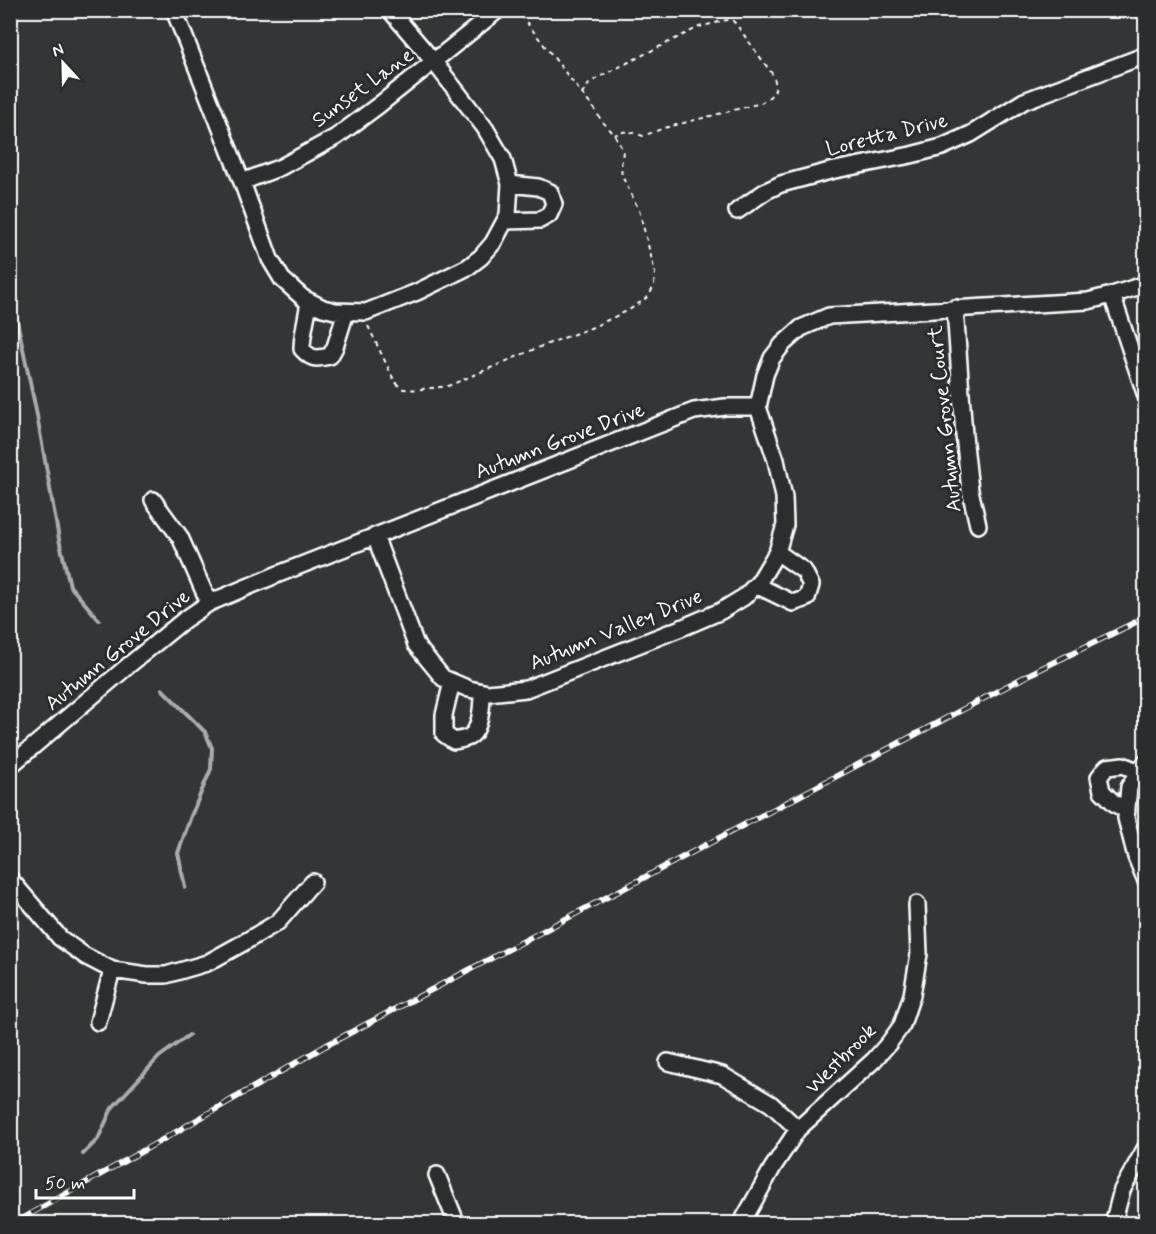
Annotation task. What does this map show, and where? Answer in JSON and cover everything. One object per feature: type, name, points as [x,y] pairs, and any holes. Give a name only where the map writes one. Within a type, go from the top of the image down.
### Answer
[{"type":"street","points":[[174,10],[270,259],[282,279],[303,298],[323,308],[346,312],[366,312],[417,292],[468,267],[493,243],[508,215],[510,184],[503,159],[485,128],[390,10]]},
{"type":"street","name":"Sunset Lane","points":[[242,182],[281,167],[336,137],[498,10]]},
{"type":"street","name":"Loretta Drive","points":[[737,211],[766,191],[781,184],[942,147],[972,134],[1024,101],[1146,55]]},
{"type":"street","points":[[505,221],[540,220],[549,215],[554,204],[550,192],[510,184]]},
{"type":"street","points":[[758,407],[765,375],[772,358],[783,344],[801,328],[829,316],[1088,301],[1146,284]]},
{"type":"street","points":[[1112,295],[1146,396]]},
{"type":"street","points":[[309,301],[302,336],[302,349],[309,356],[317,359],[330,356],[346,312]]},
{"type":"street","name":"Autumn Grove Court","points":[[955,308],[969,490],[978,525]]},
{"type":"street","name":"Autumn Grove Drive","points":[[10,766],[129,664],[209,603],[694,411],[725,407],[758,407]]},
{"type":"street","name":"Autumn Valley Drive","points":[[375,537],[416,645],[443,678],[469,689],[488,693],[526,689],[721,611],[744,597],[756,585],[777,552],[785,525],[784,497],[776,460],[758,407]]},
{"type":"street","points":[[153,500],[180,537],[209,603]]},
{"type":"street","points":[[756,585],[794,603],[807,598],[811,585],[804,571],[777,552]]},
{"type":"street","points":[[453,682],[444,715],[444,734],[454,741],[470,737],[477,728],[482,692]]},
{"type":"street","points":[[1127,811],[1114,803],[1102,791],[1099,777],[1107,767],[1123,765],[1142,767],[1129,787],[1127,811],[1126,818],[1136,857],[1146,881]]},
{"type":"street","points":[[10,879],[60,938],[85,956],[112,970],[147,975],[166,975],[207,963],[278,922],[313,882]]},
{"type":"street","name":"Westbrook","points":[[741,1224],[773,1167],[798,1129],[874,1059],[902,1025],[912,996],[919,954],[917,904]]},
{"type":"street","points":[[98,1022],[112,970]]},
{"type":"street","points":[[668,1062],[722,1075],[771,1104],[798,1129]]},
{"type":"street","points":[[1113,1224],[1122,1190],[1146,1147]]},
{"type":"street","points":[[437,1175],[457,1224]]},
{"type":"path","points":[[362,312],[394,380],[400,387],[415,389],[448,386],[542,345],[593,327],[628,310],[650,294],[654,285],[655,272],[639,210],[622,176],[623,151],[615,135],[517,10]]},
{"type":"path","points":[[582,94],[589,84],[599,77],[681,35],[699,27],[731,19],[774,75],[776,90],[772,96],[761,103],[664,128],[643,136],[627,131],[621,131],[615,135]]},
{"type":"waterway","points":[[10,288],[70,586],[99,620]]},
{"type":"waterway","points":[[162,689],[205,732],[212,748],[211,769],[178,853],[185,887]]},
{"type":"waterway","points":[[83,1154],[98,1139],[112,1108],[159,1057],[189,1035]]},
{"type":"railway","points":[[12,1224],[325,1046],[1032,673],[1146,617]]}]
